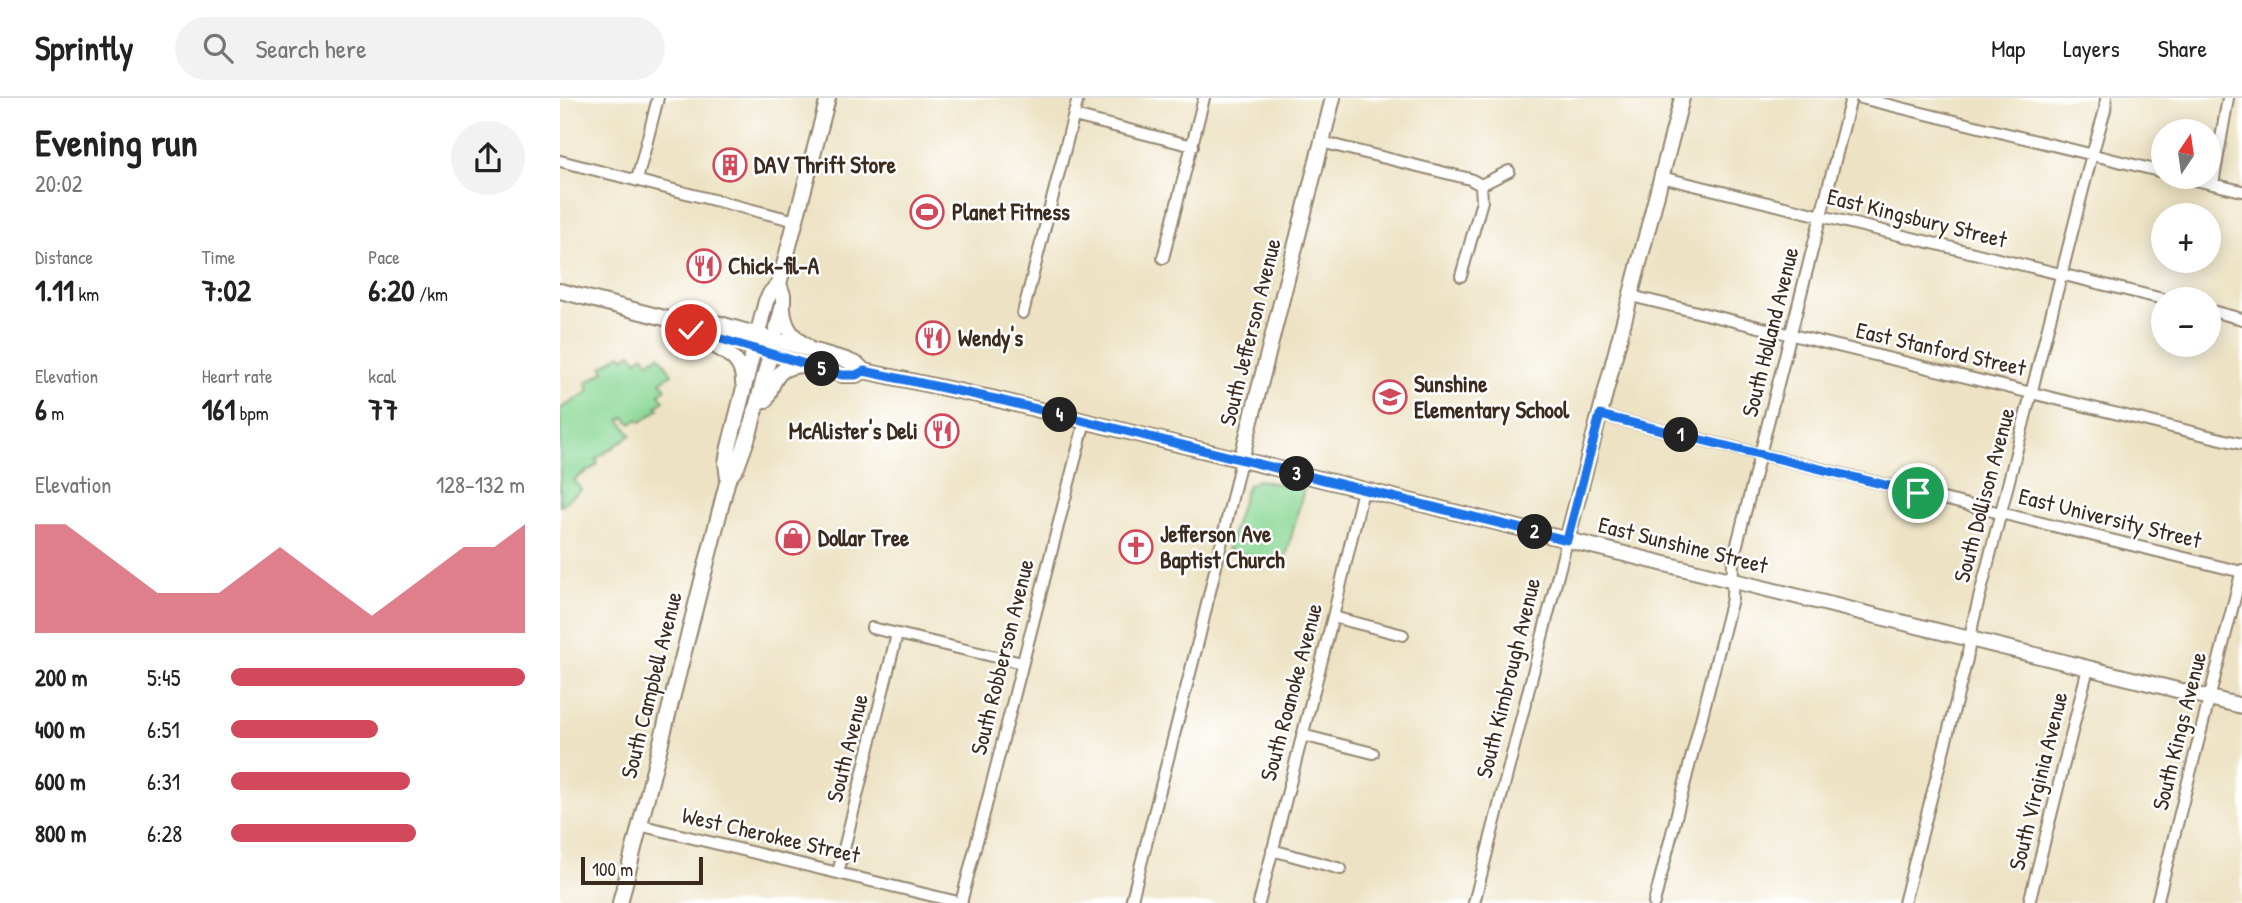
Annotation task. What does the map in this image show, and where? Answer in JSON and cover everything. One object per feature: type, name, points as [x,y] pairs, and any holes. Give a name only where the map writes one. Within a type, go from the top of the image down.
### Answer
[{"type":"main road","name":"South Campbell Avenue","points":[[728,479],[726,463],[755,342],[766,301],[779,284],[828,98]]},
{"type":"main road","name":"South Jefferson Avenue","points":[[1241,460],[1332,98]]},
{"type":"main road","name":"South Kimbrough Avenue","points":[[1567,540],[1682,98]]},
{"type":"main road","name":"South Campbell Avenue","points":[[620,903],[728,479],[743,455],[754,419],[783,305],[779,284]]},
{"type":"main road","points":[[560,291],[755,342]]},
{"type":"main road","points":[[686,326],[695,319],[719,324],[739,323],[748,319],[766,301]]},
{"type":"main road","points":[[754,419],[780,372],[811,358],[788,329],[784,321],[783,305]]},
{"type":"main road","points":[[719,324],[755,342]]},
{"type":"main road","points":[[686,326],[737,361],[743,373],[743,390]]},
{"type":"main road","name":"East Sunshine Street","points":[[755,342],[811,358],[846,360],[864,371],[991,398],[2242,706]]},
{"type":"street","points":[[637,180],[658,98]]},
{"type":"street","points":[[1023,313],[1078,98]]},
{"type":"street","points":[[1163,258],[1204,98]]},
{"type":"street","name":"South Holland Avenue","points":[[1654,903],[1732,598],[1733,560],[1851,98]]},
{"type":"street","points":[[1861,98],[2151,169]]},
{"type":"street","name":"South Dollison Avenue","points":[[1904,903],[2106,98]]},
{"type":"street","points":[[2221,138],[2228,98]]},
{"type":"street","points":[[1074,116],[1193,146]]},
{"type":"street","points":[[1321,142],[1470,179],[1481,186]]},
{"type":"street","points":[[560,161],[796,220]]},
{"type":"street","points":[[1481,186],[1509,172]]},
{"type":"street","name":"East Kingsbury Street","points":[[1661,177],[2151,296]]},
{"type":"street","points":[[1461,276],[1482,201],[1481,186]]},
{"type":"street","points":[[2221,186],[2242,191]]},
{"type":"street","name":"East Stanford Street","points":[[1631,296],[2242,444]]},
{"type":"street","points":[[2221,313],[2242,318]]},
{"type":"street","name":"East University Street","points":[[1600,415],[2242,571]]},
{"type":"street","name":"South Robberson Avenue","points":[[961,903],[1085,421]]},
{"type":"street","name":"South Jefferson Avenue","points":[[1131,903],[1199,638],[1241,460]]},
{"type":"street","name":"South Roanoke Avenue","points":[[1259,903],[1363,490]]},
{"type":"street","name":"South Kimbrough Avenue","points":[[1474,903],[1567,540]]},
{"type":"street","name":"South Kings Avenue","points":[[2157,903],[2242,571]]},
{"type":"street","points":[[1333,617],[1403,635]]},
{"type":"street","points":[[872,628],[1021,663]]},
{"type":"street","name":"South Avenue","points":[[838,873],[897,634]]},
{"type":"street","name":"South Virginia Avenue","points":[[2029,903],[2088,668]]},
{"type":"street","points":[[1302,735],[1373,753]]},
{"type":"street","name":"West Cherokee Street","points":[[639,825],[961,903]]},
{"type":"street","points":[[1272,850],[1341,869]]},
{"type":"green space","points":[[631,353],[636,360],[643,355],[649,362],[659,355],[672,374],[661,381],[666,389],[659,394],[664,401],[657,406],[659,409],[641,422],[638,419],[631,424],[625,417],[620,420],[631,435],[596,459],[598,464],[574,480],[581,490],[560,506],[560,409],[589,391],[586,383],[605,371],[602,367],[621,354],[624,358]]},
{"type":"green space","points":[[1257,480],[1304,489],[1284,564],[1227,550],[1248,485]]},
{"type":"place","name":"DAV Thrift Store","points":[[730,165]]},
{"type":"place","name":"Planet Fitness","points":[[927,212]]},
{"type":"place","name":"Chick-fil-A","points":[[704,266]]},
{"type":"place","name":"Wendy's","points":[[933,338]]},
{"type":"place","name":"Sunshine Elementary School","points":[[1390,397]]},
{"type":"place","name":"McAlister's Deli","points":[[942,431]]},
{"type":"place","name":"Dollar Tree","points":[[793,538]]},
{"type":"place","name":"Jefferson Ave Baptist Church","points":[[1136,547]]},
{"type":"route","points":[[691,330],[842,375],[856,375],[864,371],[991,398],[1567,540],[1600,415],[1918,493]]}]
